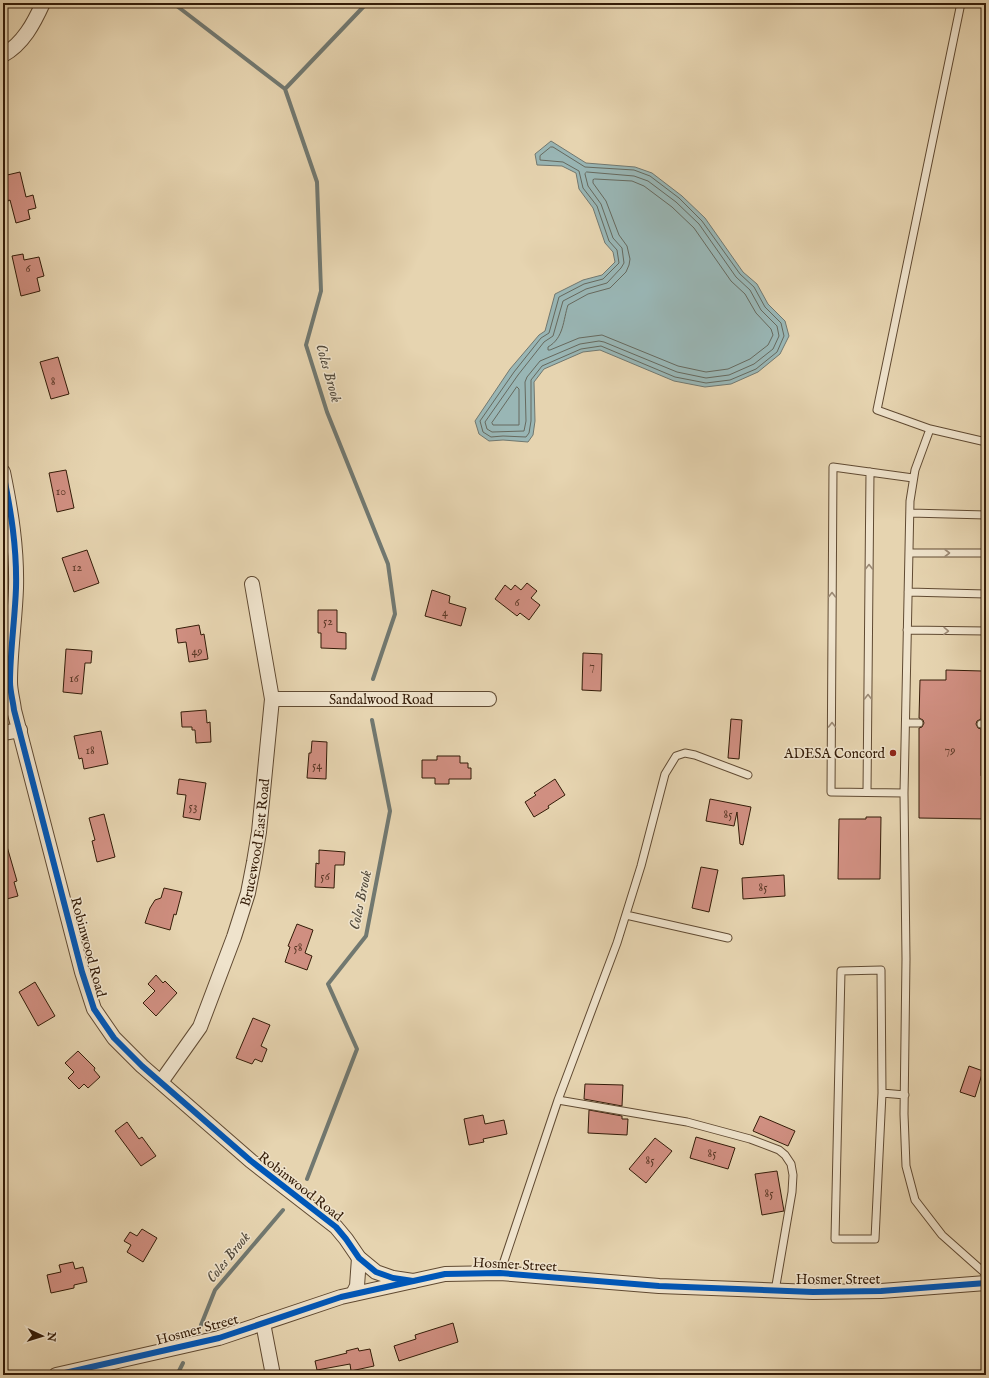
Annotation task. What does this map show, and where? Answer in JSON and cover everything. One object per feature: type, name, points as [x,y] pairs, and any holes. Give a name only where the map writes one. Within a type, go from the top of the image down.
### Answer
[{"type":"street","points":[[3,55],[15,47],[23,38],[37,17],[43,3]]},
{"type":"street","name":"Robinwood Road","points":[[3,472],[13,526],[16,557],[16,588],[10,684],[14,710],[82,972],[94,1009],[114,1038],[161,1082],[251,1161],[336,1227],[360,1258],[376,1272],[393,1278],[413,1281]]},
{"type":"street","name":"Brucewood East Road","points":[[161,1082],[200,1027],[234,937],[248,893],[259,832],[272,698],[252,584]]},
{"type":"street","name":"Sandalwood Road","points":[[272,698],[489,699]]},
{"type":"street","points":[[3,733],[20,730]]},
{"type":"street","points":[[353,1294],[357,1286],[360,1258]]},
{"type":"street","name":"Hosmer Street","points":[[56,1375],[219,1338],[341,1297],[445,1274],[500,1273],[659,1286],[813,1292],[881,1291],[986,1283]]},
{"type":"street","points":[[263,1323],[273,1375]]},
{"type":"lane","points":[[961,3],[877,410],[930,429],[986,442]]},
{"type":"lane","points":[[930,429],[913,478],[910,501],[904,793],[906,1166],[915,1200],[942,1235],[986,1274]]},
{"type":"lane","points":[[904,793],[831,792],[833,466],[913,478]]},
{"type":"lane","points":[[867,792],[870,472]]},
{"type":"lane","points":[[910,513],[986,515]]},
{"type":"lane","points":[[909,553],[986,553]]},
{"type":"lane","points":[[908,592],[986,594]]},
{"type":"lane","points":[[908,630],[986,631]]},
{"type":"lane","points":[[906,723],[919,723]]},
{"type":"lane","points":[[500,1273],[558,1100],[626,915],[641,866],[665,774],[676,756],[685,753],[695,754],[748,775]]},
{"type":"lane","points":[[626,915],[728,938]]},
{"type":"lane","points":[[841,970],[881,970],[882,1093],[876,1239],[835,1239],[841,970]]},
{"type":"lane","points":[[882,1093],[905,1095]]},
{"type":"lane","points":[[558,1100],[687,1122],[750,1139],[778,1150],[785,1155],[791,1164],[793,1175],[792,1192],[775,1291]]},
{"type":"water","points":[[551,141],[586,163],[635,167],[652,173],[682,196],[705,218],[743,272],[757,284],[768,304],[785,321],[789,336],[780,354],[758,372],[731,384],[705,387],[674,381],[600,350],[583,352],[544,369],[534,382],[535,421],[533,435],[528,442],[503,440],[489,441],[479,434],[475,421],[510,369],[539,335],[545,331],[555,294],[583,280],[602,275],[615,262],[613,252],[605,243],[593,208],[579,189],[576,173],[562,166],[537,165],[535,154]]},
{"type":"building","points":[[20,172],[26,197],[33,195],[36,208],[28,210],[30,219],[16,223],[10,200],[8,201],[3,176]]},
{"type":"building","points":[[23,254],[24,260],[39,257],[44,276],[37,278],[40,291],[21,296],[12,256]]},
{"type":"building","points":[[58,357],[69,394],[51,399],[40,362]]},
{"type":"building","points":[[66,470],[74,508],[57,512],[49,473]]},
{"type":"building","points":[[87,550],[99,583],[74,592],[62,558]]},
{"type":"building","points":[[527,583],[537,591],[531,598],[540,605],[529,620],[520,613],[517,616],[495,599],[505,585],[511,590],[515,585],[521,590]]},
{"type":"building","points":[[432,590],[450,596],[449,603],[466,608],[461,626],[425,616]]},
{"type":"building","points":[[318,610],[337,610],[337,632],[346,633],[346,649],[321,648],[321,633],[318,633]]},
{"type":"building","points":[[199,625],[201,635],[204,634],[208,659],[189,662],[186,642],[178,643],[176,629]]},
{"type":"building","points":[[66,649],[92,651],[91,663],[85,663],[82,694],[63,692]]},
{"type":"building","points":[[583,653],[602,654],[601,691],[582,690]]},
{"type":"building","points":[[946,670],[982,671],[981,719],[977,721],[976,724],[978,728],[981,729],[981,776],[985,776],[986,819],[919,818],[919,728],[922,727],[924,723],[923,720],[919,718],[920,680],[946,680]]},
{"type":"building","points":[[206,710],[207,723],[210,722],[211,742],[196,743],[195,730],[192,730],[192,727],[182,727],[181,712]]},
{"type":"building","points":[[731,719],[742,720],[739,759],[728,758]]},
{"type":"building","points":[[101,731],[108,764],[84,769],[82,758],[79,759],[74,736]]},
{"type":"building","points":[[312,741],[327,742],[326,779],[307,778],[309,753],[311,753]]},
{"type":"building","points":[[437,756],[460,756],[460,763],[468,763],[468,768],[471,768],[471,779],[449,779],[449,784],[435,784],[435,778],[422,778],[422,760],[437,760]]},
{"type":"building","points":[[179,779],[206,783],[200,820],[183,817],[186,795],[177,794]]},
{"type":"building","points":[[555,779],[565,795],[548,806],[549,808],[534,817],[525,802],[536,795],[534,793]]},
{"type":"building","points":[[710,799],[751,807],[743,845],[740,844],[737,812],[734,826],[706,821]]},
{"type":"building","points":[[104,814],[115,857],[97,862],[92,841],[95,840],[89,818]]},
{"type":"building","points":[[866,817],[881,817],[880,879],[838,879],[839,819],[866,819]]},
{"type":"building","points":[[3,843],[6,843],[17,881],[14,882],[18,896],[3,900]]},
{"type":"building","points":[[319,850],[345,852],[344,865],[335,865],[334,888],[315,887],[316,863],[319,864]]},
{"type":"building","points":[[701,867],[718,870],[709,912],[692,908]]},
{"type":"building","points":[[784,875],[785,896],[743,899],[742,878]]},
{"type":"building","points":[[164,888],[182,892],[176,915],[174,914],[170,930],[145,923],[150,908],[155,900],[161,898]]},
{"type":"building","points":[[297,924],[313,930],[305,953],[312,956],[307,970],[285,962],[290,947],[288,946]]},
{"type":"building","points":[[156,975],[163,983],[165,981],[177,993],[156,1016],[143,1003],[155,991],[148,984]]},
{"type":"building","points":[[35,982],[55,1016],[38,1026],[19,992]]},
{"type":"building","points":[[253,1018],[270,1025],[261,1046],[267,1049],[262,1062],[255,1059],[252,1064],[236,1058]]},
{"type":"building","points":[[78,1051],[95,1068],[94,1070],[100,1077],[88,1088],[84,1084],[79,1089],[68,1078],[74,1072],[65,1063]]},
{"type":"building","points":[[969,1066],[983,1071],[975,1097],[960,1092]]},
{"type":"building","points":[[585,1084],[623,1085],[622,1106],[584,1099]]},
{"type":"building","points":[[589,1110],[622,1116],[622,1119],[628,1119],[627,1135],[588,1133]]},
{"type":"building","points":[[483,1115],[485,1124],[504,1120],[507,1134],[483,1139],[484,1142],[469,1145],[464,1119]]},
{"type":"building","points":[[760,1116],[795,1131],[788,1146],[753,1131]]},
{"type":"building","points":[[127,1122],[139,1139],[142,1137],[156,1156],[141,1166],[115,1131]]},
{"type":"building","points":[[696,1137],[735,1148],[728,1169],[690,1158]]},
{"type":"building","points":[[655,1138],[672,1151],[646,1183],[629,1169]]},
{"type":"building","points":[[777,1171],[784,1211],[762,1215],[755,1174]]},
{"type":"building","points":[[142,1229],[157,1238],[143,1262],[127,1252],[131,1245],[124,1241],[130,1232],[137,1236]]},
{"type":"building","points":[[73,1262],[75,1269],[83,1267],[87,1282],[74,1285],[74,1288],[51,1293],[47,1275],[61,1272],[59,1265]]},
{"type":"building","points":[[453,1323],[458,1342],[399,1361],[394,1346],[416,1339],[415,1335]]},
{"type":"building","points":[[358,1348],[359,1351],[370,1349],[374,1366],[351,1371],[350,1364],[317,1370],[315,1361],[347,1353],[346,1351]]},
{"type":"waterway","points":[[173,3],[285,89]]},
{"type":"waterway","name":"Coles Brook","points":[[367,3],[285,89],[317,182],[321,291],[306,345],[327,412],[388,564],[395,614],[373,679]]},
{"type":"waterway","name":"Coles Brook","points":[[307,1179],[357,1049],[328,984],[366,936],[390,811],[372,720]]},
{"type":"waterway","name":"Coles Brook","points":[[201,1325],[215,1290],[283,1210]]},
{"type":"waterway","name":"Coles Brook","points":[[177,1375],[183,1363]]},
{"type":"cycle path","points":[[3,472],[9,501],[16,558],[15,600],[10,670],[14,710],[82,972],[94,1009],[114,1038],[142,1066],[251,1161],[336,1227],[359,1258],[376,1272],[393,1278],[413,1281]]},
{"type":"cycle path","points":[[56,1375],[219,1338],[341,1297],[445,1274],[500,1273],[659,1286],[813,1292],[881,1291],[986,1283]]},
{"type":"place","name":"ADESA Concord","points":[[893,753]]}]
